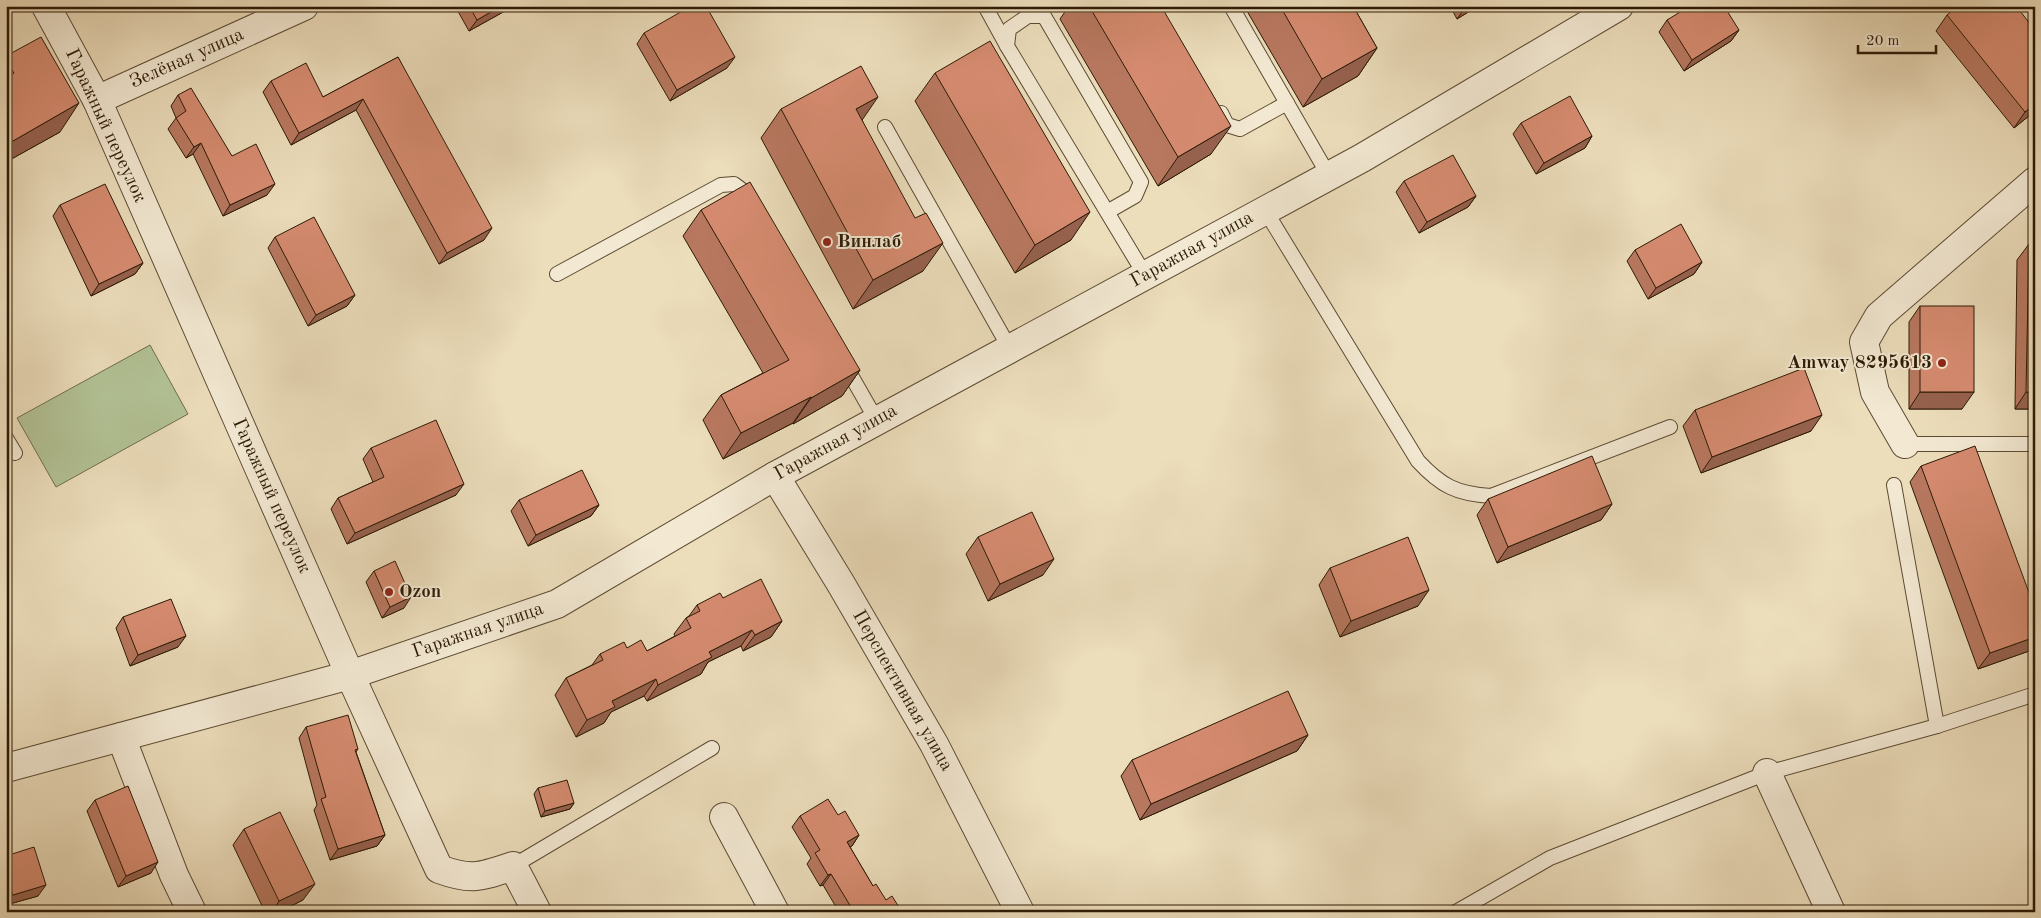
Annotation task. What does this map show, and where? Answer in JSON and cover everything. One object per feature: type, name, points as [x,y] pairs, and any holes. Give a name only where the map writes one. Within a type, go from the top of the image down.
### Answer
[{"type":"street","name":"Гаражный переулок","points":[[46,6],[97,100],[350,675],[438,869],[460,877],[485,876],[513,866]]},
{"type":"street","name":"Зелёная улица","points":[[97,100],[304,6]]},
{"type":"street","name":"Гаражная улица","points":[[6,768],[350,675],[558,604],[775,476],[1329,176],[1619,6]]},
{"type":"street","points":[[1905,444],[1875,392],[1864,342],[1879,316],[2035,181]]},
{"type":"street","name":"Перспективная улица","points":[[775,476],[841,584],[934,744],[1020,912]]},
{"type":"street","points":[[121,736],[174,875],[192,912]]},
{"type":"street","points":[[1767,773],[1831,912]]},
{"type":"street","points":[[724,817],[775,912]]},
{"type":"street","points":[[513,866],[537,912]]},
{"type":"lane","points":[[985,6],[1007,46],[1146,275]]},
{"type":"lane","points":[[1231,6],[1329,176]]},
{"type":"lane","points":[[1007,46],[1009,29],[1028,16],[1044,16],[1141,182],[1135,196],[1107,212]]},
{"type":"lane","points":[[1213,100],[1228,125],[1240,129],[1286,103]]},
{"type":"lane","points":[[886,127],[1010,349]]},
{"type":"lane","points":[[557,274],[721,185],[734,184],[746,193],[756,210]]},
{"type":"lane","points":[[1265,210],[1418,461],[1433,478],[1451,489],[1471,495],[1491,496],[1670,427]]},
{"type":"lane","points":[[838,354],[877,421]]},
{"type":"lane","points":[[6,438],[15,453]]},
{"type":"lane","points":[[1905,444],[2035,444]]},
{"type":"lane","points":[[1894,485],[1937,726]]},
{"type":"lane","points":[[1456,912],[1550,858],[1767,773],[1937,726],[2035,694]]},
{"type":"lane","points":[[513,866],[712,748]]},
{"type":"green space","points":[[150,345],[188,414],[56,487],[17,418]]},
{"type":"building","points":[[469,6],[501,6],[477,20]]},
{"type":"building","points":[[691,6],[706,6],[735,57],[677,90],[644,33]]},
{"type":"building","points":[[1089,6],[1161,6],[1231,126],[1178,157]]},
{"type":"building","points":[[1280,6],[1353,6],[1377,48],[1322,79]]},
{"type":"building","points":[[1690,6],[1724,6],[1739,30],[1692,60],[1667,20]]},
{"type":"building","points":[[1958,6],[2016,6],[2035,30],[2035,104],[2025,112],[1947,15]]},
{"type":"building","points":[[41,37],[79,103],[6,145],[6,77],[14,73],[6,60],[6,56]]},
{"type":"building","points":[[990,41],[1090,212],[1035,245],[935,73]]},
{"type":"building","points":[[398,57],[492,228],[447,253],[363,99],[299,133],[271,81],[306,63],[323,97]]},
{"type":"building","points":[[861,66],[878,97],[856,109],[915,218],[926,213],[943,243],[873,280],[781,109]]},
{"type":"building","points":[[191,88],[232,156],[256,144],[275,184],[230,205],[201,143],[194,147],[176,118],[186,111],[178,95]]},
{"type":"building","points":[[1570,96],[1592,136],[1544,163],[1521,123]]},
{"type":"building","points":[[1453,155],[1476,196],[1427,222],[1404,181]]},
{"type":"building","points":[[750,182],[860,370],[811,398],[741,433],[721,395],[789,360],[701,210]]},
{"type":"building","points":[[105,184],[143,263],[99,284],[60,205]]},
{"type":"building","points":[[314,217],[355,295],[316,315],[275,237]]},
{"type":"building","points":[[1681,224],[1702,262],[1656,288],[1635,250]]},
{"type":"building","points":[[2029,244],[2035,244],[2035,393],[2026,392]]},
{"type":"building","points":[[1920,306],[1974,306],[1974,392],[1920,392]]},
{"type":"building","points":[[1804,368],[1822,415],[1712,457],[1695,410]]},
{"type":"building","points":[[436,420],[464,484],[355,533],[338,498],[384,477],[371,448]]},
{"type":"building","points":[[1975,446],[2035,609],[2035,637],[1990,653],[1921,466]]},
{"type":"building","points":[[1592,456],[1612,504],[1508,547],[1488,499]]},
{"type":"building","points":[[582,470],[599,505],[536,535],[519,500]]},
{"type":"building","points":[[1032,512],[1054,559],[1000,584],[978,537]]},
{"type":"building","points":[[1408,537],[1429,590],[1351,621],[1330,568]]},
{"type":"building","points":[[395,561],[411,597],[390,607],[374,571]]},
{"type":"building","points":[[761,579],[782,621],[755,635],[752,630],[709,652],[712,657],[658,685],[656,679],[612,701],[615,707],[587,720],[566,678],[603,660],[600,654],[624,642],[627,648],[641,640],[647,651],[691,628],[686,618],[700,611],[697,605],[720,593],[723,598]]},
{"type":"building","points":[[171,599],[186,636],[138,655],[123,617]]},
{"type":"building","points":[[1288,691],[1308,735],[1151,804],[1132,760]]},
{"type":"building","points":[[348,715],[358,749],[355,750],[385,835],[338,849],[321,799],[326,797],[306,727]]},
{"type":"building","points":[[567,780],[574,803],[545,811],[538,788]]},
{"type":"building","points":[[128,786],[158,862],[126,876],[95,800]]},
{"type":"building","points":[[828,799],[838,815],[845,811],[859,835],[847,842],[873,886],[876,884],[886,900],[892,896],[902,912],[854,912],[831,874],[828,875],[815,853],[820,850],[800,816]]},
{"type":"building","points":[[280,812],[315,884],[279,901],[244,829]]},
{"type":"building","points":[[34,847],[46,885],[13,895],[6,874],[6,856]]},
{"type":"place","name":"Винлаб","points":[[827,242]]},
{"type":"place","name":"Amway 8295613","points":[[1942,363]]},
{"type":"place","name":"Ozon","points":[[389,592]]}]
